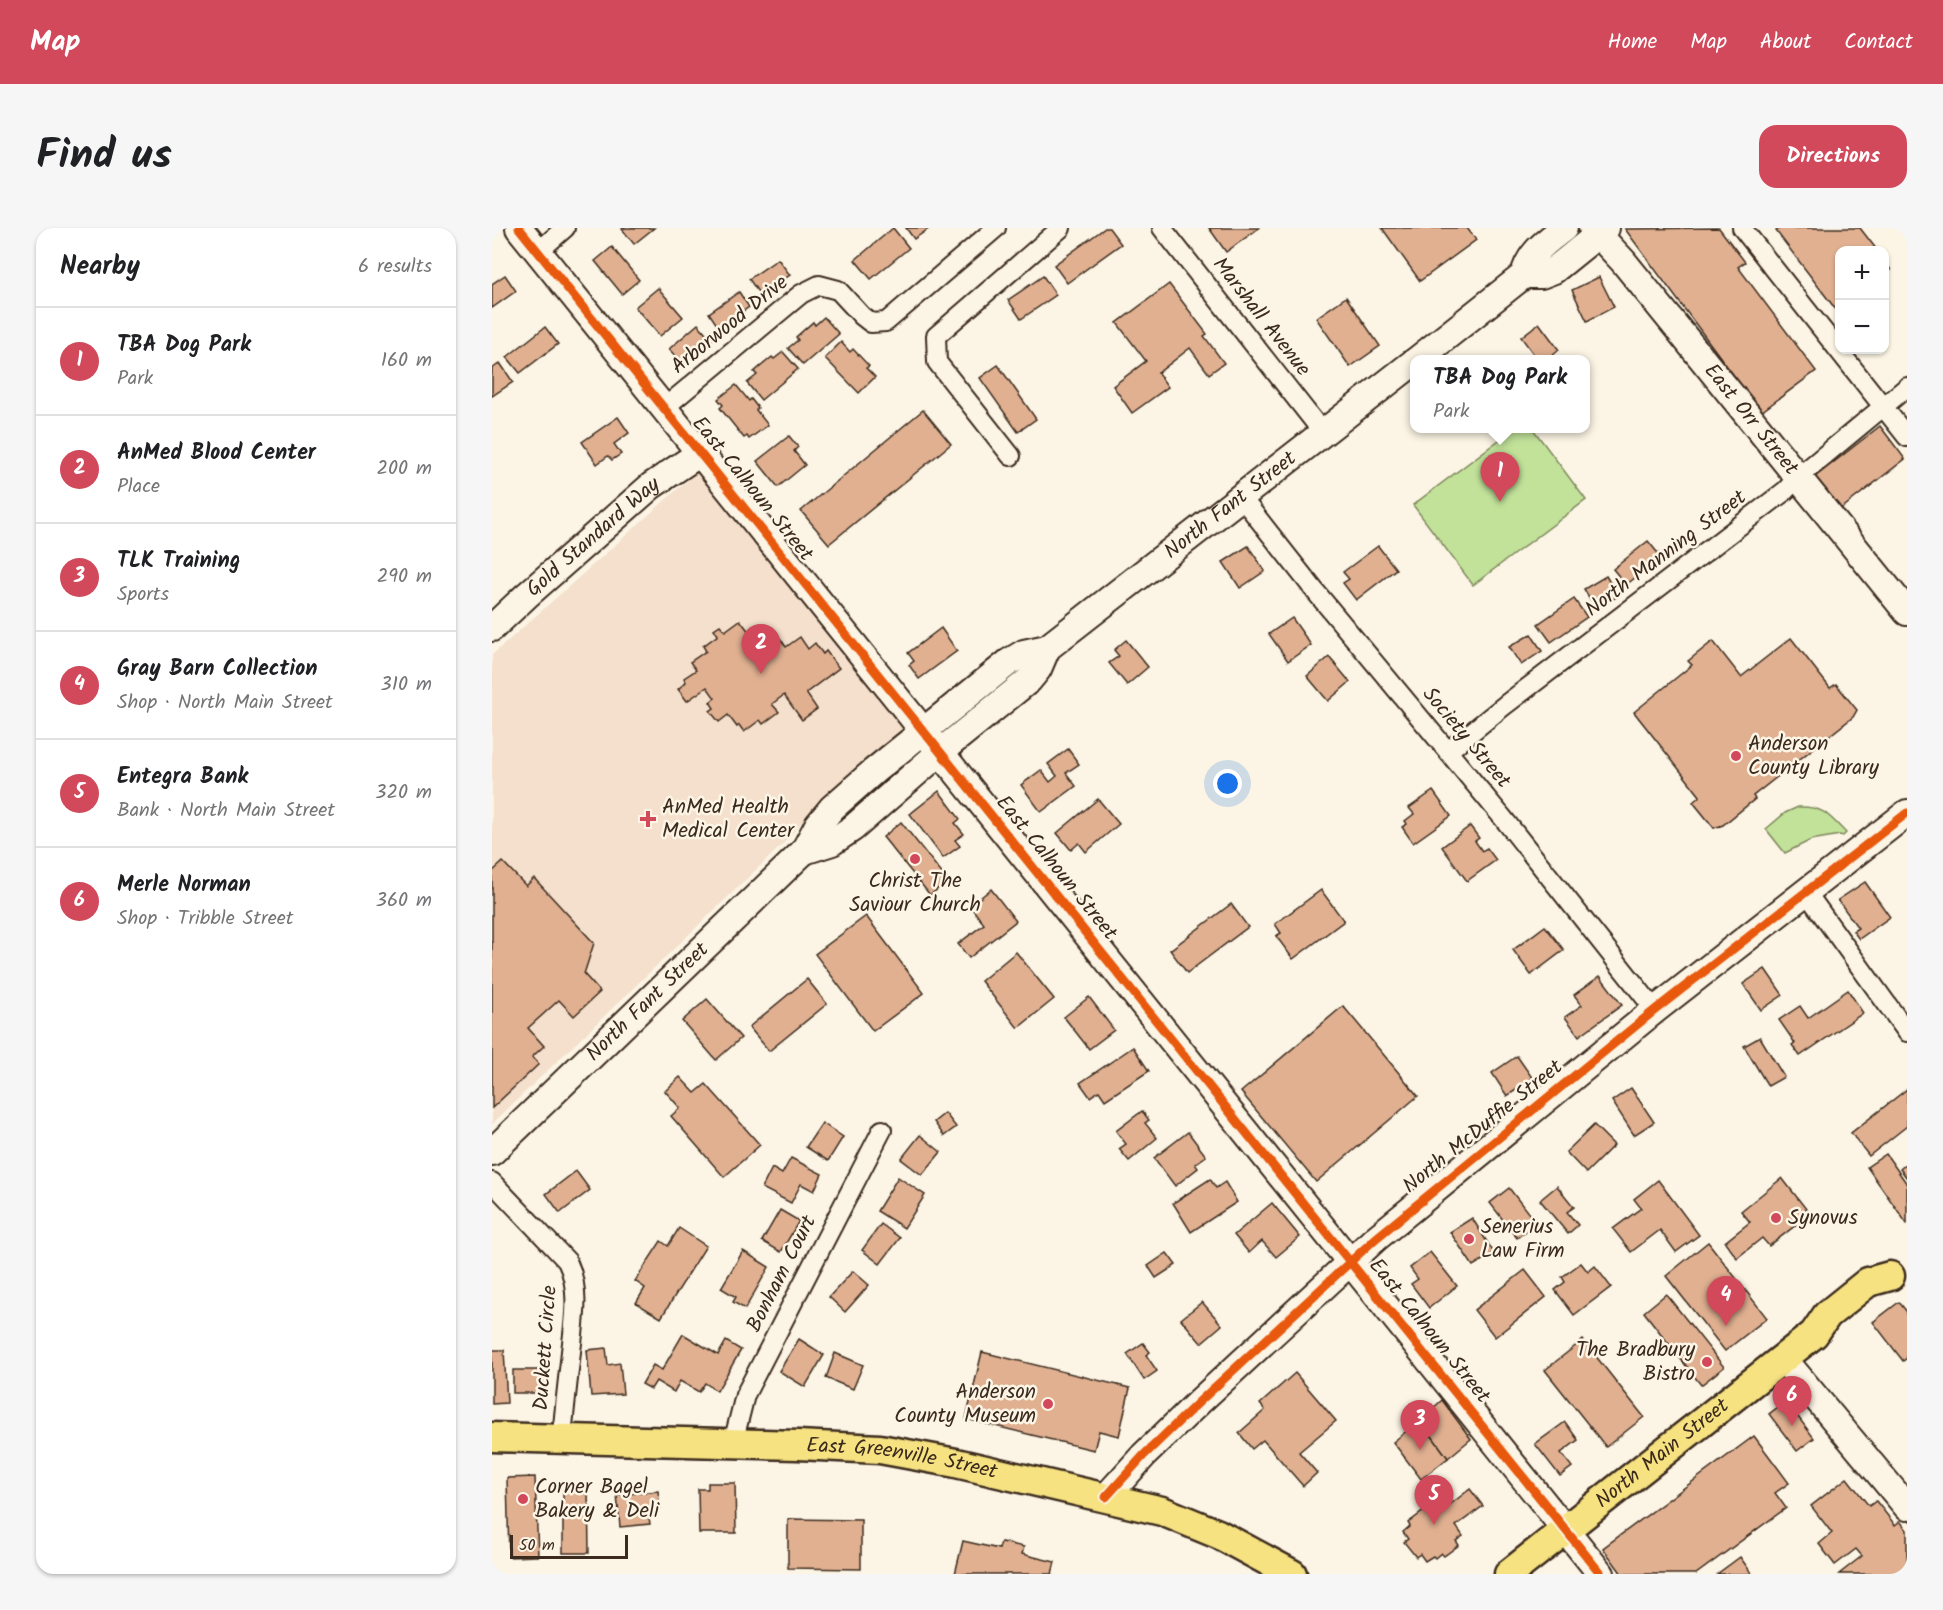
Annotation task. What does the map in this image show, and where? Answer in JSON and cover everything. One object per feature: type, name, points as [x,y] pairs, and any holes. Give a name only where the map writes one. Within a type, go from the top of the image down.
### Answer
[{"type":"main road","name":"North Main Street","points":[[1509,1574],[1814,1334],[1827,1315],[1868,1282],[1899,1270]]},
{"type":"main road","name":"East Greenville Street","points":[[492,1437],[880,1449],[956,1463],[1162,1511],[1218,1534],[1292,1574]]},
{"type":"street","name":"East Calhoun Street","points":[[519,228],[1601,1574]]},
{"type":"street","points":[[539,251],[565,228]]},
{"type":"street","name":"Arborwood Drive","points":[[664,408],[801,294],[819,285],[838,290],[862,316],[872,323],[886,322],[996,228]]},
{"type":"street","points":[[1011,456],[937,362],[936,336],[1061,228]]},
{"type":"street","name":"Marshall Avenue","points":[[1162,228],[1324,434]]},
{"type":"street","name":"North Fant Street","points":[[1424,355],[1524,275],[1527,262],[1535,251],[1564,228]]},
{"type":"street","points":[[1742,228],[1907,437]]},
{"type":"street","name":"North Fant Street","points":[[1524,275],[1541,275],[1554,270],[1599,230]]},
{"type":"street","name":"East Orr Street","points":[[1599,230],[1907,612]]},
{"type":"street","name":"North Fant Street","points":[[492,1152],[804,851],[818,825],[832,808],[1009,662],[1024,653],[1047,648],[1410,366]]},
{"type":"street","name":"North Manning Street","points":[[1448,751],[1785,491],[1797,478],[1907,387]]},
{"type":"street","name":"Gold Standard Way","points":[[492,628],[651,486],[700,453]]},
{"type":"street","name":"Society Street","points":[[1241,497],[1315,591],[1503,818],[1655,1010]]},
{"type":"street","name":"North Fant Street","points":[[804,851],[832,842],[853,828],[940,752],[1029,680],[1038,669],[1047,648]]},
{"type":"street","name":"North McDuffie Street","points":[[1106,1497],[1144,1455],[1200,1401],[1350,1262],[1450,1176],[1655,1010],[1907,813]]},
{"type":"street","points":[[1806,892],[1907,1032]]},
{"type":"street","name":"Bonham Court","points":[[733,1443],[745,1395],[882,1130]]},
{"type":"street","name":"Duckett Circle","points":[[492,1182],[567,1261],[571,1269],[575,1290],[575,1315],[562,1439]]},
{"type":"street","points":[[1783,1359],[1907,1507]]},
{"type":"shaded area","name":"AnMed Health Medical Center","points":[[698,471],[904,729],[826,794],[783,844],[492,1124],[492,655]]},
{"type":"green space","points":[[1508,433],[1536,433],[1586,500],[1473,585],[1413,505]]},
{"type":"green space","points":[[1798,807],[1820,810],[1846,833],[1843,836],[1811,840],[1785,853],[1766,829],[1785,813]]},
{"type":"building","points":[[654,228],[634,244],[622,229]]},
{"type":"building","points":[[893,228],[909,248],[871,279],[855,260]]},
{"type":"building","points":[[906,228],[930,228],[914,239]]},
{"type":"building","points":[[1105,228],[1109,228],[1121,244],[1067,283],[1054,265]]},
{"type":"building","points":[[1209,228],[1259,228],[1226,252]]},
{"type":"building","points":[[1382,228],[1467,228],[1476,240],[1420,281]]},
{"type":"building","points":[[1719,228],[1745,262],[1738,267],[1816,371],[1761,412],[1625,229]]},
{"type":"building","points":[[1780,228],[1860,228],[1874,246],[1835,246],[1835,308],[1776,231]]},
{"type":"building","points":[[612,247],[639,280],[622,294],[595,261]]},
{"type":"building","points":[[778,259],[790,275],[760,295],[749,279]]},
{"type":"building","points":[[505,275],[516,291],[492,308],[492,284]]},
{"type":"building","points":[[1043,276],[1056,295],[1021,319],[1008,300]]},
{"type":"building","points":[[1599,277],[1614,307],[1587,321],[1572,290]]},
{"type":"building","points":[[1169,284],[1207,334],[1204,336],[1224,363],[1209,374],[1190,348],[1158,373],[1168,387],[1132,413],[1113,386],[1146,361],[1117,323]]},
{"type":"building","points":[[658,288],[683,317],[660,336],[635,307]]},
{"type":"building","points":[[739,292],[749,307],[719,328],[709,313]]},
{"type":"building","points":[[1346,297],[1380,346],[1350,367],[1316,318]]},
{"type":"building","points":[[824,317],[839,334],[803,365],[788,348],[798,340],[796,337],[813,322],[815,325]]},
{"type":"building","points":[[1539,323],[1559,350],[1553,355],[1534,355],[1521,337]]},
{"type":"building","points":[[698,324],[712,340],[683,365],[669,349]]},
{"type":"building","points":[[545,327],[558,344],[520,373],[507,357]]},
{"type":"building","points":[[841,342],[850,352],[853,349],[869,366],[866,368],[875,377],[859,393],[825,358]]},
{"type":"building","points":[[783,352],[798,369],[761,400],[747,383],[757,375],[754,372],[772,357],[774,359]]},
{"type":"building","points":[[500,363],[513,382],[492,396],[492,369]]},
{"type":"building","points":[[998,365],[1036,419],[1018,432],[980,378]]},
{"type":"building","points":[[736,385],[749,401],[751,399],[758,408],[756,410],[768,425],[749,439],[747,436],[744,438],[720,408],[723,405],[718,399]]},
{"type":"building","points":[[923,410],[951,444],[829,544],[801,511]]},
{"type":"building","points":[[618,417],[629,433],[614,444],[621,454],[612,460],[608,456],[597,464],[582,442]]},
{"type":"building","points":[[1880,426],[1905,459],[1841,509],[1815,477]]},
{"type":"building","points":[[789,436],[798,447],[794,451],[805,465],[778,487],[757,461]]},
{"type":"building","points":[[1648,541],[1661,557],[1626,585],[1613,569]]},
{"type":"building","points":[[1248,546],[1265,571],[1240,588],[1223,562]]},
{"type":"building","points":[[1378,546],[1396,569],[1356,600],[1343,583],[1349,579],[1343,572]]},
{"type":"building","points":[[1606,576],[1618,596],[1596,609],[1584,589]]},
{"type":"building","points":[[1574,599],[1587,617],[1551,642],[1538,624]]},
{"type":"building","points":[[1292,618],[1311,645],[1288,661],[1269,634]]},
{"type":"building","points":[[740,620],[763,650],[780,638],[786,647],[800,637],[808,649],[815,643],[823,654],[826,651],[839,668],[806,693],[817,709],[802,720],[784,695],[772,704],[779,712],[763,724],[760,720],[744,732],[728,715],[719,722],[710,711],[714,708],[710,702],[715,698],[707,687],[687,701],[678,689],[686,682],[684,678],[696,670],[690,662],[706,651],[703,646],[718,635],[714,629],[720,625],[725,631]]},
{"type":"building","points":[[941,628],[957,651],[919,679],[909,665],[914,661],[908,653]]},
{"type":"building","points":[[1531,634],[1542,651],[1521,665],[1509,647]]},
{"type":"building","name":"Anderson County Library","points":[[1791,638],[1830,688],[1836,684],[1857,710],[1853,717],[1753,796],[1755,799],[1723,825],[1714,828],[1693,802],[1700,796],[1634,712],[1692,665],[1688,661],[1713,641],[1741,677]]},
{"type":"building","points":[[1126,640],[1148,667],[1127,685],[1109,663],[1119,656],[1114,650]]},
{"type":"building","points":[[1329,657],[1350,682],[1328,701],[1307,676]]},
{"type":"building","points":[[1068,749],[1079,764],[1066,773],[1076,786],[1041,812],[1021,785],[1041,770],[1050,782],[1057,776],[1048,764]]},
{"type":"building","points":[[939,791],[960,819],[955,823],[964,834],[955,840],[960,846],[943,858],[910,814]]},
{"type":"building","points":[[1433,791],[1451,816],[1413,843],[1402,827],[1407,824],[1405,821],[1414,814],[1409,808]]},
{"type":"building","points":[[1098,799],[1119,824],[1086,852],[1079,843],[1071,850],[1057,833]]},
{"type":"building","name":"Christ The Saviour Church","points":[[901,822],[948,881],[930,895],[883,837]]},
{"type":"building","points":[[1470,826],[1479,838],[1475,841],[1482,851],[1487,848],[1496,860],[1467,881],[1442,847]]},
{"type":"building","points":[[503,862],[526,886],[534,878],[594,943],[584,974],[600,992],[574,1016],[559,1000],[528,1028],[544,1046],[532,1057],[539,1064],[492,1108],[492,872]]},
{"type":"building","points":[[1865,882],[1890,917],[1859,939],[1853,931],[1858,928],[1838,900]]},
{"type":"building","points":[[991,889],[1016,921],[969,958],[958,944],[984,924],[970,906]]},
{"type":"building","points":[[1321,890],[1344,921],[1293,959],[1276,936],[1281,933],[1275,924]]},
{"type":"building","points":[[1231,904],[1248,927],[1187,973],[1170,950]]},
{"type":"building","points":[[866,916],[924,993],[873,1031],[815,954]]},
{"type":"building","points":[[1545,926],[1564,950],[1531,975],[1513,950]]},
{"type":"building","points":[[1016,952],[1054,999],[1018,1028],[981,981]]},
{"type":"building","points":[[1765,969],[1783,995],[1761,1010],[1743,984]]},
{"type":"building","points":[[1600,976],[1622,1005],[1579,1036],[1565,1017],[1582,1005],[1574,995]]},
{"type":"building","points":[[807,979],[827,1004],[769,1051],[749,1027]]},
{"type":"building","points":[[1848,990],[1863,1013],[1800,1056],[1792,1045],[1795,1043],[1779,1020],[1800,1006],[1808,1018]]},
{"type":"building","points":[[1089,997],[1114,1030],[1089,1049],[1064,1017]]},
{"type":"building","points":[[707,999],[741,1038],[716,1060],[682,1021]]},
{"type":"building","points":[[1343,1006],[1418,1096],[1316,1182],[1241,1092]]},
{"type":"building","points":[[1760,1037],[1784,1077],[1768,1086],[1744,1046]]},
{"type":"building","points":[[1133,1047],[1149,1071],[1105,1100],[1099,1091],[1090,1097],[1080,1083]]},
{"type":"building","points":[[1517,1056],[1533,1079],[1507,1096],[1492,1073]]},
{"type":"building","points":[[680,1077],[695,1093],[706,1084],[760,1145],[724,1177],[671,1116],[680,1108],[665,1091]]},
{"type":"building","points":[[1631,1088],[1654,1122],[1634,1135],[1612,1101]]},
{"type":"building","points":[[1907,1089],[1907,1126],[1869,1156],[1851,1133]]},
{"type":"building","points":[[1142,1111],[1149,1120],[1145,1123],[1157,1138],[1129,1161],[1119,1149],[1126,1144],[1116,1131]]},
{"type":"building","points":[[945,1113],[956,1127],[944,1136],[934,1122]]},
{"type":"building","points":[[822,1123],[843,1137],[828,1161],[806,1147]]},
{"type":"building","points":[[1594,1125],[1614,1145],[1586,1173],[1566,1152]]},
{"type":"building","points":[[1188,1132],[1206,1156],[1195,1164],[1198,1168],[1175,1186],[1154,1158]]},
{"type":"building","points":[[920,1135],[941,1152],[922,1175],[901,1159]]},
{"type":"building","points":[[1886,1154],[1907,1184],[1907,1224],[1867,1167]]},
{"type":"building","points":[[791,1158],[822,1174],[814,1191],[801,1184],[791,1203],[762,1188],[772,1168],[782,1174]]},
{"type":"building","points":[[1907,1163],[1907,1178],[1900,1169]]},
{"type":"building","points":[[576,1171],[590,1190],[560,1213],[546,1194]]},
{"type":"building","points":[[898,1177],[925,1195],[904,1228],[877,1211]]},
{"type":"building","name":"Synovus","points":[[1782,1178],[1810,1214],[1769,1246],[1762,1238],[1737,1258],[1725,1242],[1750,1222],[1741,1211]]},
{"type":"building","points":[[1210,1179],[1216,1188],[1225,1182],[1237,1202],[1191,1232],[1173,1203]]},
{"type":"building","points":[[1658,1180],[1699,1235],[1676,1252],[1660,1230],[1631,1252],[1613,1229],[1641,1208],[1634,1199]]},
{"type":"building","points":[[1557,1186],[1574,1207],[1567,1212],[1578,1225],[1568,1234],[1540,1200]]},
{"type":"building","points":[[1509,1188],[1536,1223],[1517,1238],[1490,1203]]},
{"type":"building","points":[[1272,1203],[1300,1237],[1276,1257],[1262,1241],[1249,1253],[1234,1235]]},
{"type":"building","points":[[780,1210],[799,1221],[781,1252],[762,1241]]},
{"type":"building","points":[[1472,1218],[1494,1253],[1473,1266],[1450,1232]]},
{"type":"building","points":[[881,1224],[900,1238],[880,1264],[862,1250]]},
{"type":"building","points":[[679,1228],[706,1246],[661,1318],[636,1303],[645,1288],[635,1281],[661,1241],[668,1246]]},
{"type":"building","points":[[1708,1242],[1767,1318],[1725,1351],[1666,1276]]},
{"type":"building","points":[[743,1251],[769,1267],[745,1309],[733,1302],[736,1297],[721,1288]]},
{"type":"building","points":[[1430,1252],[1457,1286],[1429,1308],[1411,1284],[1418,1279],[1410,1268]]},
{"type":"building","points":[[1167,1253],[1176,1265],[1156,1278],[1148,1266]]},
{"type":"building","points":[[1581,1263],[1588,1272],[1595,1266],[1611,1287],[1574,1315],[1555,1290],[1565,1282],[1562,1277]]},
{"type":"building","points":[[1525,1270],[1546,1297],[1495,1337],[1474,1310]]},
{"type":"building","points":[[853,1271],[869,1285],[845,1312],[829,1297]]},
{"type":"building","points":[[1666,1294],[1724,1367],[1701,1385],[1644,1312]]},
{"type":"building","points":[[1202,1302],[1222,1325],[1201,1343],[1181,1319]]},
{"type":"building","points":[[1899,1302],[1907,1312],[1907,1358],[1903,1361],[1873,1322]]},
{"type":"building","points":[[683,1334],[718,1355],[726,1341],[741,1350],[717,1391],[705,1383],[699,1392],[680,1381],[674,1392],[656,1381],[651,1389],[642,1384],[653,1365],[662,1370]]},
{"type":"building","points":[[799,1339],[824,1355],[805,1387],[779,1371]]},
{"type":"building","points":[[1583,1340],[1644,1417],[1606,1447],[1545,1370]]},
{"type":"building","points":[[1143,1343],[1150,1352],[1146,1355],[1157,1371],[1144,1380],[1127,1354]]},
{"type":"building","points":[[606,1348],[608,1365],[620,1363],[623,1394],[591,1396],[587,1350]]},
{"type":"building","points":[[492,1350],[504,1350],[507,1403],[492,1404]]},
{"type":"building","name":"Anderson County Museum","points":[[982,1352],[1130,1388],[1119,1436],[1099,1431],[1094,1450],[966,1419]]},
{"type":"building","points":[[835,1353],[863,1365],[853,1389],[826,1378]]},
{"type":"building","points":[[513,1370],[543,1370],[543,1393],[513,1393]]},
{"type":"building","points":[[1295,1373],[1336,1421],[1299,1452],[1317,1473],[1303,1486],[1263,1440],[1252,1449],[1239,1433],[1265,1410],[1260,1404]]},
{"type":"building","points":[[1442,1400],[1471,1439],[1448,1458],[1420,1420]]},
{"type":"building","points":[[1786,1401],[1814,1438],[1797,1451],[1769,1414]]},
{"type":"building","points":[[1420,1420],[1448,1458],[1421,1479],[1393,1442]]},
{"type":"building","points":[[1565,1422],[1578,1440],[1561,1453],[1572,1467],[1560,1476],[1535,1444]]},
{"type":"building","points":[[1754,1436],[1789,1483],[1775,1493],[1786,1508],[1696,1574],[1622,1574],[1603,1548]]},
{"type":"building","points":[[535,1477],[538,1556],[509,1557],[507,1478]]},
{"type":"building","points":[[1847,1478],[1869,1506],[1876,1501],[1895,1525],[1900,1521],[1907,1530],[1907,1574],[1900,1572],[1898,1574],[1839,1574],[1862,1556],[1856,1549],[1835,1565],[1819,1544],[1832,1533],[1811,1506]]},
{"type":"building","points":[[708,1483],[735,1483],[736,1533],[699,1533],[698,1489],[708,1489]]},
{"type":"building","points":[[563,1487],[588,1487],[589,1553],[563,1553]]},
{"type":"building","points":[[1470,1489],[1483,1506],[1456,1526],[1463,1536],[1456,1541],[1459,1545],[1444,1556],[1441,1553],[1425,1561],[1420,1554],[1416,1557],[1404,1542],[1408,1539],[1403,1532],[1410,1526],[1408,1523],[1437,1501],[1443,1510]]},
{"type":"building","points":[[658,1491],[660,1509],[648,1511],[650,1524],[620,1527],[617,1495]]},
{"type":"building","points":[[788,1519],[861,1520],[861,1569],[788,1568]]},
{"type":"building","points":[[963,1541],[999,1549],[1001,1542],[1024,1547],[1022,1554],[1055,1562],[1052,1574],[955,1574]]},
{"type":"building","points":[[1740,1557],[1752,1574],[1717,1574]]},
{"type":"cycle path","points":[[519,228],[1601,1574]]},
{"type":"cycle path","points":[[1106,1497],[1144,1455],[1200,1401],[1375,1239],[1655,1010],[1907,813]]},
{"type":"place","name":"TBA Dog Park","points":[[1500,502]]},
{"type":"place","name":"AnMed Blood Center","points":[[761,674]]},
{"type":"place","name":"Anderson County Library","points":[[1736,756]]},
{"type":"place","name":"AnMed Health Medical Center","points":[[648,819]]},
{"type":"place","name":"Christ The Saviour Church","points":[[915,859]]},
{"type":"place","name":"Synovus","points":[[1776,1218]]},
{"type":"place","name":"Senerius Law Firm","points":[[1469,1239]]},
{"type":"place","name":"Gray Barn Collection","points":[[1726,1326]]},
{"type":"place","name":"The Bradbury Bistro","points":[[1707,1362]]},
{"type":"place","name":"Anderson County Museum","points":[[1048,1404]]},
{"type":"place","name":"Merle Norman","points":[[1792,1426]]},
{"type":"place","name":"TLK Training","points":[[1420,1450]]},
{"type":"place","name":"Corner Bagel Bakery & Deli","points":[[523,1499]]},
{"type":"place","name":"Entegra Bank","points":[[1434,1525]]}]
